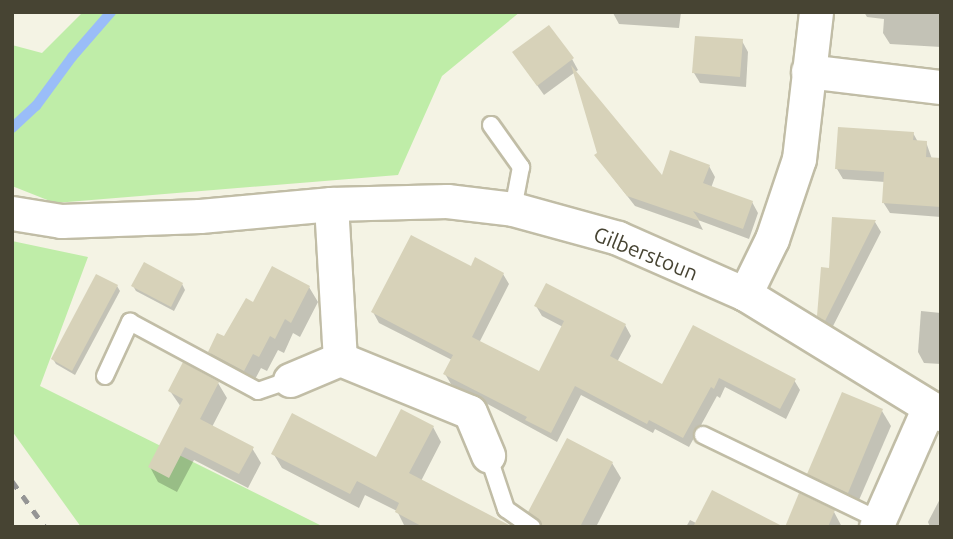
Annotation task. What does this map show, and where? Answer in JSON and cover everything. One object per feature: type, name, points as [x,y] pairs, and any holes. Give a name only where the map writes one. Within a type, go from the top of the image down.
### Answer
[{"type":"street","points":[[745,294],[772,239],[799,159],[811,13]]},
{"type":"street","points":[[808,71],[941,87]]},
{"type":"street","name":"Gilberstoun","points":[[12,214],[61,221],[200,216],[331,205],[447,201],[513,209],[618,238],[745,294],[935,411],[878,523]]},
{"type":"street","points":[[331,205],[340,359]]},
{"type":"street","points":[[290,380],[340,359],[470,412],[488,455]]},
{"type":"lane","points":[[491,125],[522,167],[513,209]]},
{"type":"lane","points":[[105,376],[130,322],[258,391],[290,380]]},
{"type":"lane","points":[[703,435],[878,523]]},
{"type":"lane","points":[[488,455],[506,509],[532,527]]},
{"type":"green space","points":[[83,12],[520,12],[442,76],[398,175],[55,203],[12,186],[12,45],[42,53]]},
{"type":"green space","points":[[12,241],[88,257],[40,386],[324,527],[81,527],[12,431]]},
{"type":"building","points":[[549,25],[574,58],[537,86],[512,52]]},
{"type":"building","points":[[695,36],[743,39],[740,77],[692,73]]},
{"type":"building","points":[[571,65],[662,175],[670,150],[710,165],[703,183],[753,201],[743,229],[693,211],[700,221],[627,196],[594,155],[597,153]]},
{"type":"building","points":[[838,127],[914,132],[913,140],[927,141],[926,157],[941,158],[941,207],[882,203],[884,172],[835,169]]},
{"type":"building","points":[[832,217],[876,220],[825,321],[817,316],[821,267],[829,268]]},
{"type":"building","points":[[411,235],[471,266],[475,257],[504,273],[472,337],[539,371],[564,321],[534,306],[546,283],[626,324],[610,356],[662,384],[693,325],[796,379],[780,409],[719,378],[714,389],[711,387],[683,438],[649,420],[647,424],[575,386],[551,433],[525,420],[527,417],[443,374],[453,355],[371,312]]},
{"type":"building","points":[[144,262],[183,283],[171,307],[131,286]]},
{"type":"building","points":[[272,266],[310,286],[291,323],[285,319],[275,339],[270,336],[259,357],[253,354],[244,371],[208,352],[217,333],[224,336],[246,298],[253,302]]},
{"type":"building","points":[[96,274],[118,285],[72,371],[51,359]]},
{"type":"building","points":[[183,362],[219,382],[200,419],[254,447],[239,474],[185,447],[169,478],[148,467],[183,399],[168,391]]},
{"type":"building","points":[[842,392],[883,409],[848,493],[807,474]]},
{"type":"building","points":[[401,409],[434,426],[409,473],[513,527],[423,527],[395,512],[399,503],[357,481],[350,494],[271,454],[292,413],[376,457]]},
{"type":"building","points":[[567,438],[613,462],[580,527],[542,527],[538,519],[528,512]]},
{"type":"building","points":[[712,490],[784,527],[693,527]]},
{"type":"building","points":[[799,493],[835,510],[828,527],[785,527]]},
{"type":"waterway","points":[[12,128],[36,106],[72,57],[111,12]]},
{"type":"railway","points":[[12,481],[45,527]]}]
